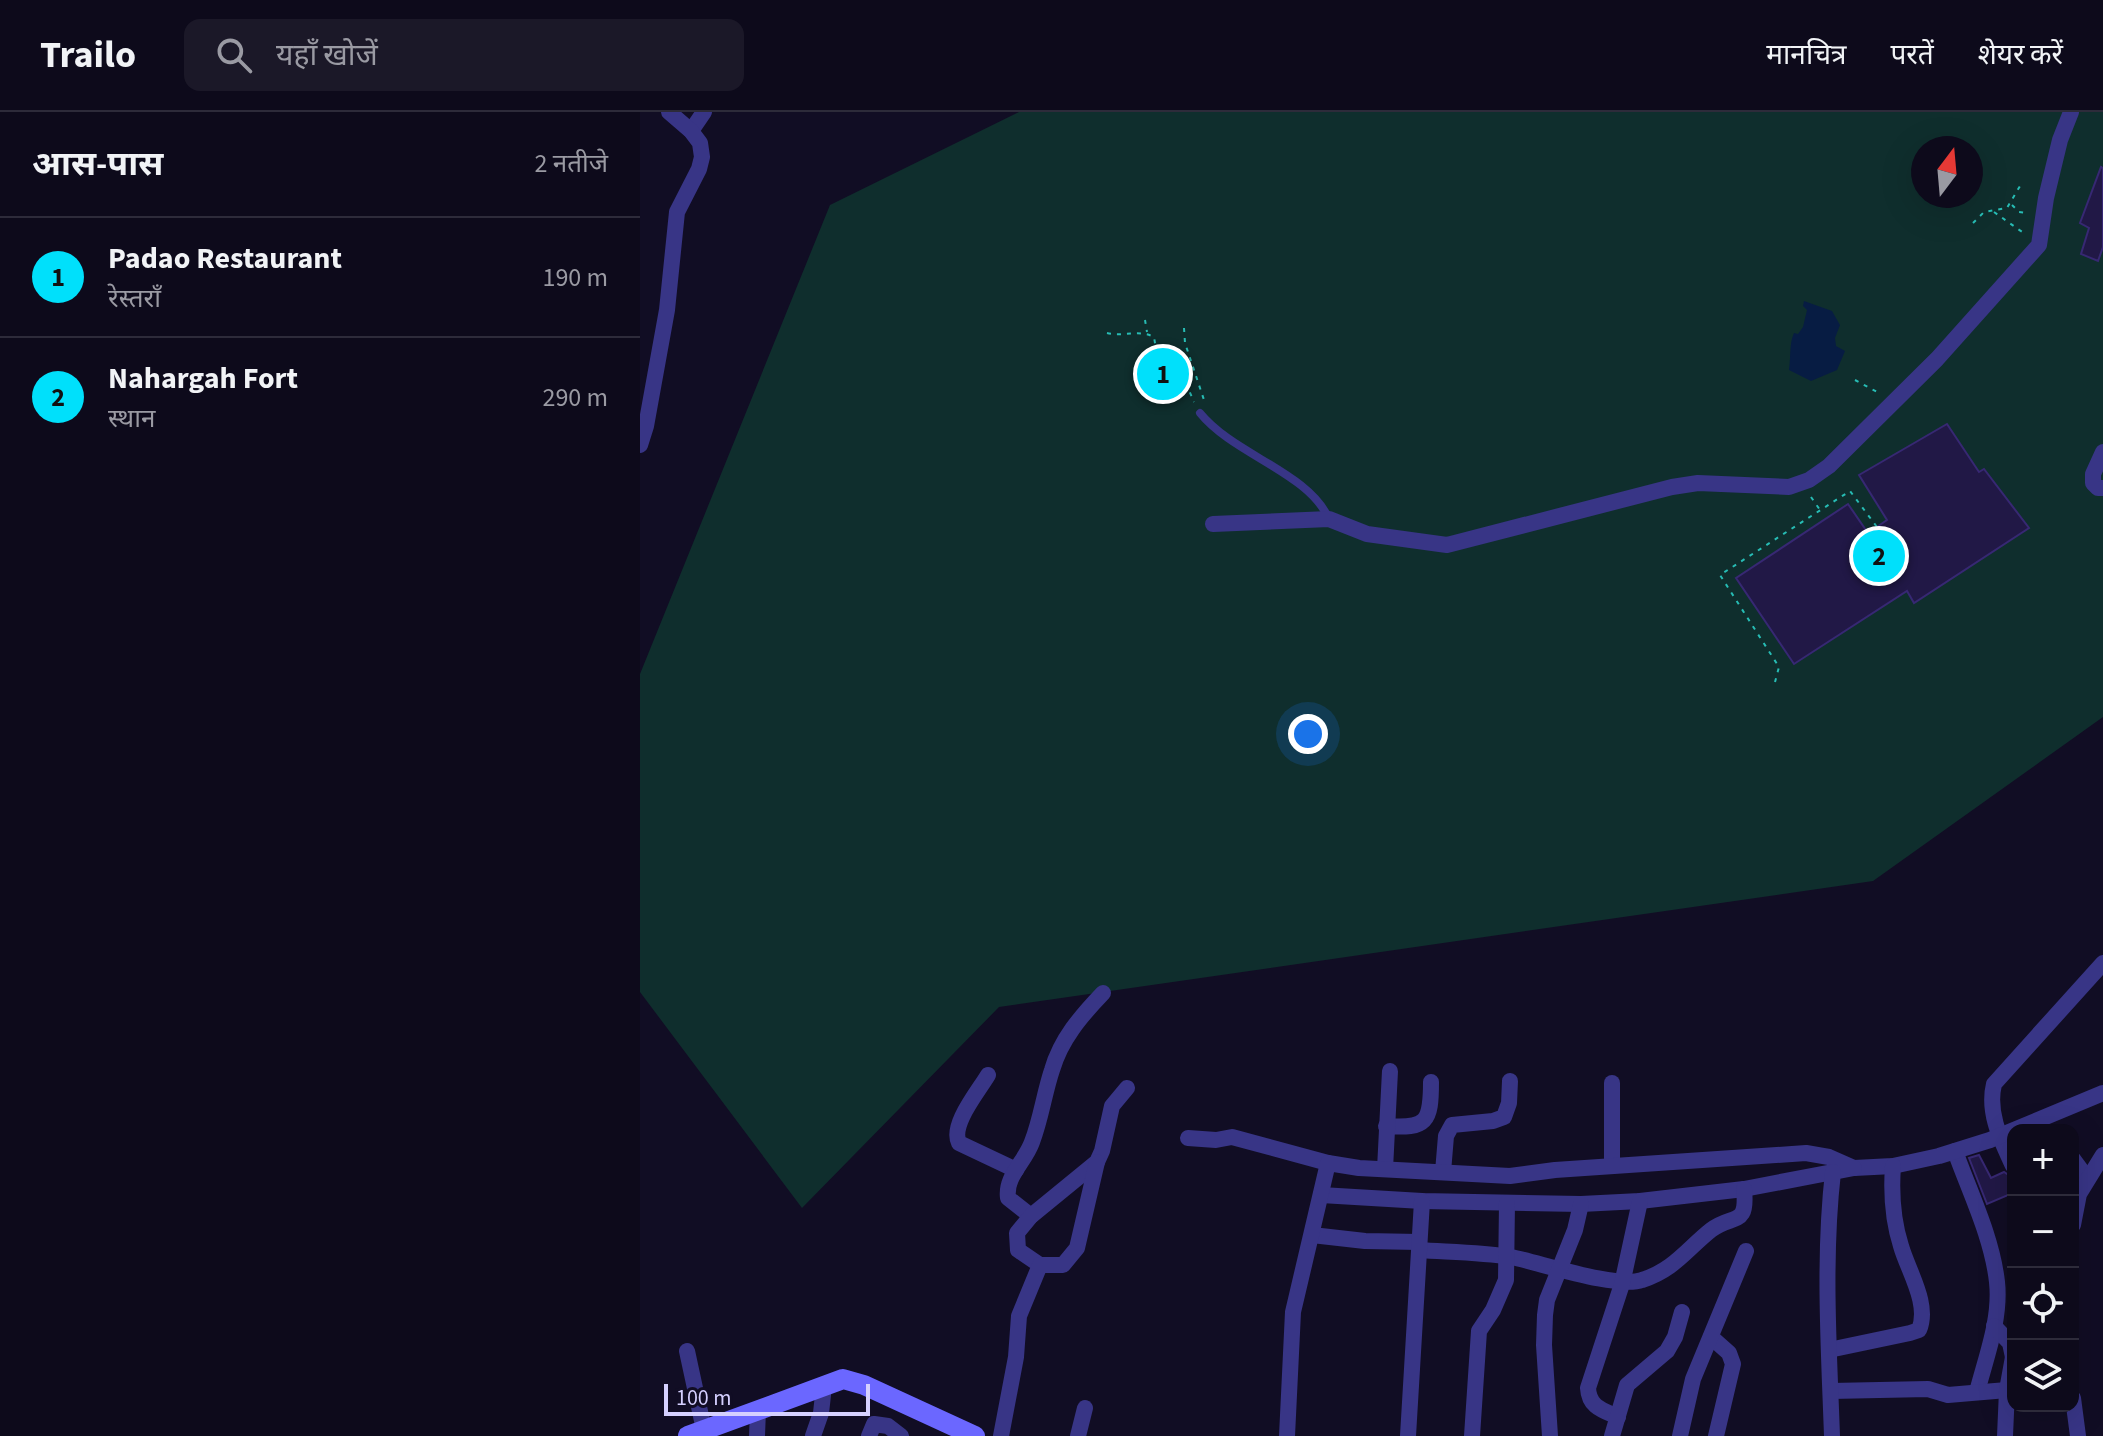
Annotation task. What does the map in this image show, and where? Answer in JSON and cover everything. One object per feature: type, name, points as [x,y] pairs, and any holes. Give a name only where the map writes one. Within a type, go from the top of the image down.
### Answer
[{"type":"street","points":[[640,445],[667,310],[677,212],[702,157],[700,143],[669,112]]},
{"type":"street","points":[[691,131],[704,112]]},
{"type":"street","points":[[1213,524],[1329,519],[1367,534],[1447,545],[1672,487],[1698,483],[1789,487],[1809,480],[1829,466],[1894,402],[2004,287],[2039,243],[2060,140],[2071,112]]},
{"type":"street","points":[[2103,452],[2093,474],[2093,483],[2103,488]]},
{"type":"street","points":[[2007,1152],[1999,1134],[1992,1094],[1994,1084],[2103,963]]},
{"type":"street","points":[[1031,1216],[1008,1198],[1007,1188],[1032,1144],[1052,1067],[1066,1038],[1080,1017],[1103,993]]},
{"type":"street","points":[[1385,1169],[1390,1071]]},
{"type":"street","points":[[988,1075],[959,1121],[956,1138],[959,1143],[1016,1170]]},
{"type":"street","points":[[1443,1172],[1446,1136],[1452,1125],[1504,1117],[1509,1103],[1510,1081]]},
{"type":"street","points":[[1386,1126],[1412,1128],[1421,1123],[1431,1104],[1431,1082]]},
{"type":"street","points":[[1612,1083],[1612,1166]]},
{"type":"street","points":[[1097,1162],[1031,1216],[1017,1233],[1018,1250],[1040,1265],[1063,1265],[1077,1248],[1112,1106],[1127,1088]]},
{"type":"street","points":[[2046,1124],[2103,1093]]},
{"type":"street","points":[[1321,1195],[1507,1203],[1640,1201],[1744,1189],[1854,1168],[1893,1166],[1955,1151],[2007,1132]]},
{"type":"street","points":[[1188,1138],[1216,1140],[1232,1137],[1328,1163],[1510,1176],[1806,1153],[1829,1157],[1854,1168]]},
{"type":"street","points":[[1955,1151],[1990,1252],[1997,1283],[1994,1326],[1977,1392]]},
{"type":"street","points":[[2079,1196],[2103,1155]]},
{"type":"street","points":[[1287,1436],[1293,1312],[1328,1163]]},
{"type":"street","points":[[1829,1350],[1910,1333],[1919,1330],[1922,1323],[1920,1300],[1900,1244],[1891,1190],[1893,1166]]},
{"type":"street","points":[[2079,1167],[2087,1178]]},
{"type":"street","points":[[1832,1436],[1829,1215],[1833,1172]]},
{"type":"street","points":[[1312,1235],[1507,1256],[1622,1284],[1642,1280],[1666,1268],[1680,1260],[1714,1228],[1736,1220],[1746,1207],[1744,1189]]},
{"type":"street","points":[[1408,1436],[1422,1201]]},
{"type":"street","points":[[1618,1417],[1597,1408],[1588,1398],[1588,1388],[1622,1284],[1640,1201]]},
{"type":"street","points":[[1472,1436],[1479,1331],[1493,1310],[1506,1280],[1507,1203]]},
{"type":"street","points":[[1550,1436],[1545,1315],[1581,1204]]},
{"type":"street","points":[[1680,1436],[1693,1379],[1746,1251]]},
{"type":"street","points":[[1001,1436],[1016,1357],[1019,1316],[1040,1265]]},
{"type":"street","points":[[1612,1436],[1627,1385],[1667,1351],[1675,1337],[1682,1312]]},
{"type":"street","points":[[1994,1326],[2007,1340]]},
{"type":"street","points":[[1711,1337],[1729,1353],[1733,1364],[1716,1436]]},
{"type":"street","points":[[687,1351],[696,1433],[843,1379],[864,1385],[975,1436]]},
{"type":"street","points":[[813,1436],[821,1413],[824,1386]]},
{"type":"street","points":[[1831,1391],[1928,1389],[1948,1395],[2007,1390],[2005,1436]]},
{"type":"street","points":[[1078,1436],[1085,1408]]},
{"type":"street","points":[[757,1436],[758,1410]]},
{"type":"street","points":[[2075,1412],[2078,1436]]},
{"type":"street","points":[[869,1436],[874,1424],[888,1426],[901,1436]]},
{"type":"lane","points":[[1200,413],[1213,429],[1229,441],[1273,467],[1322,503],[1329,519]]},
{"type":"path","points":[[1973,223],[1984,212],[2007,208],[2020,186]]},
{"type":"path","points":[[2011,203],[2019,212],[2043,217]]},
{"type":"path","points":[[1992,211],[2039,243]]},
{"type":"path","points":[[1145,320],[1147,333]]},
{"type":"path","points":[[1184,328],[1185,343],[1204,399],[1200,413]]},
{"type":"path","points":[[1107,333],[1147,333],[1154,337],[1157,355]]},
{"type":"path","points":[[1182,374],[1200,413]]},
{"type":"path","points":[[1855,380],[1894,402]]},
{"type":"path","points":[[1775,682],[1779,667],[1720,575],[1850,491],[1877,527]]},
{"type":"green space","points":[[1019,112],[2103,112],[2103,717],[1873,881],[999,1007],[802,1208],[640,992],[640,674],[830,205]]},
{"type":"water","points":[[1804,301],[1832,311],[1840,325],[1835,338],[1836,346],[1845,351],[1837,370],[1811,381],[1789,370],[1792,337],[1803,327],[1807,310],[1803,306]]},
{"type":"building","points":[[2101,167],[2103,247],[2098,261],[2081,254],[2089,228],[2080,223]]},
{"type":"building","points":[[1947,424],[1979,472],[1984,469],[2029,528],[1914,603],[1907,591],[1794,664],[1736,578],[1848,504],[1868,533],[1887,520],[1859,475]]},
{"type":"building","points":[[1979,1155],[1991,1178],[2004,1172],[2007,1174],[2007,1196],[1987,1204],[1969,1158]]},
{"type":"place","name":"Padao Restaurant","points":[[1163,374]]},
{"type":"place","name":"Nahargah Fort","points":[[1879,556]]}]
